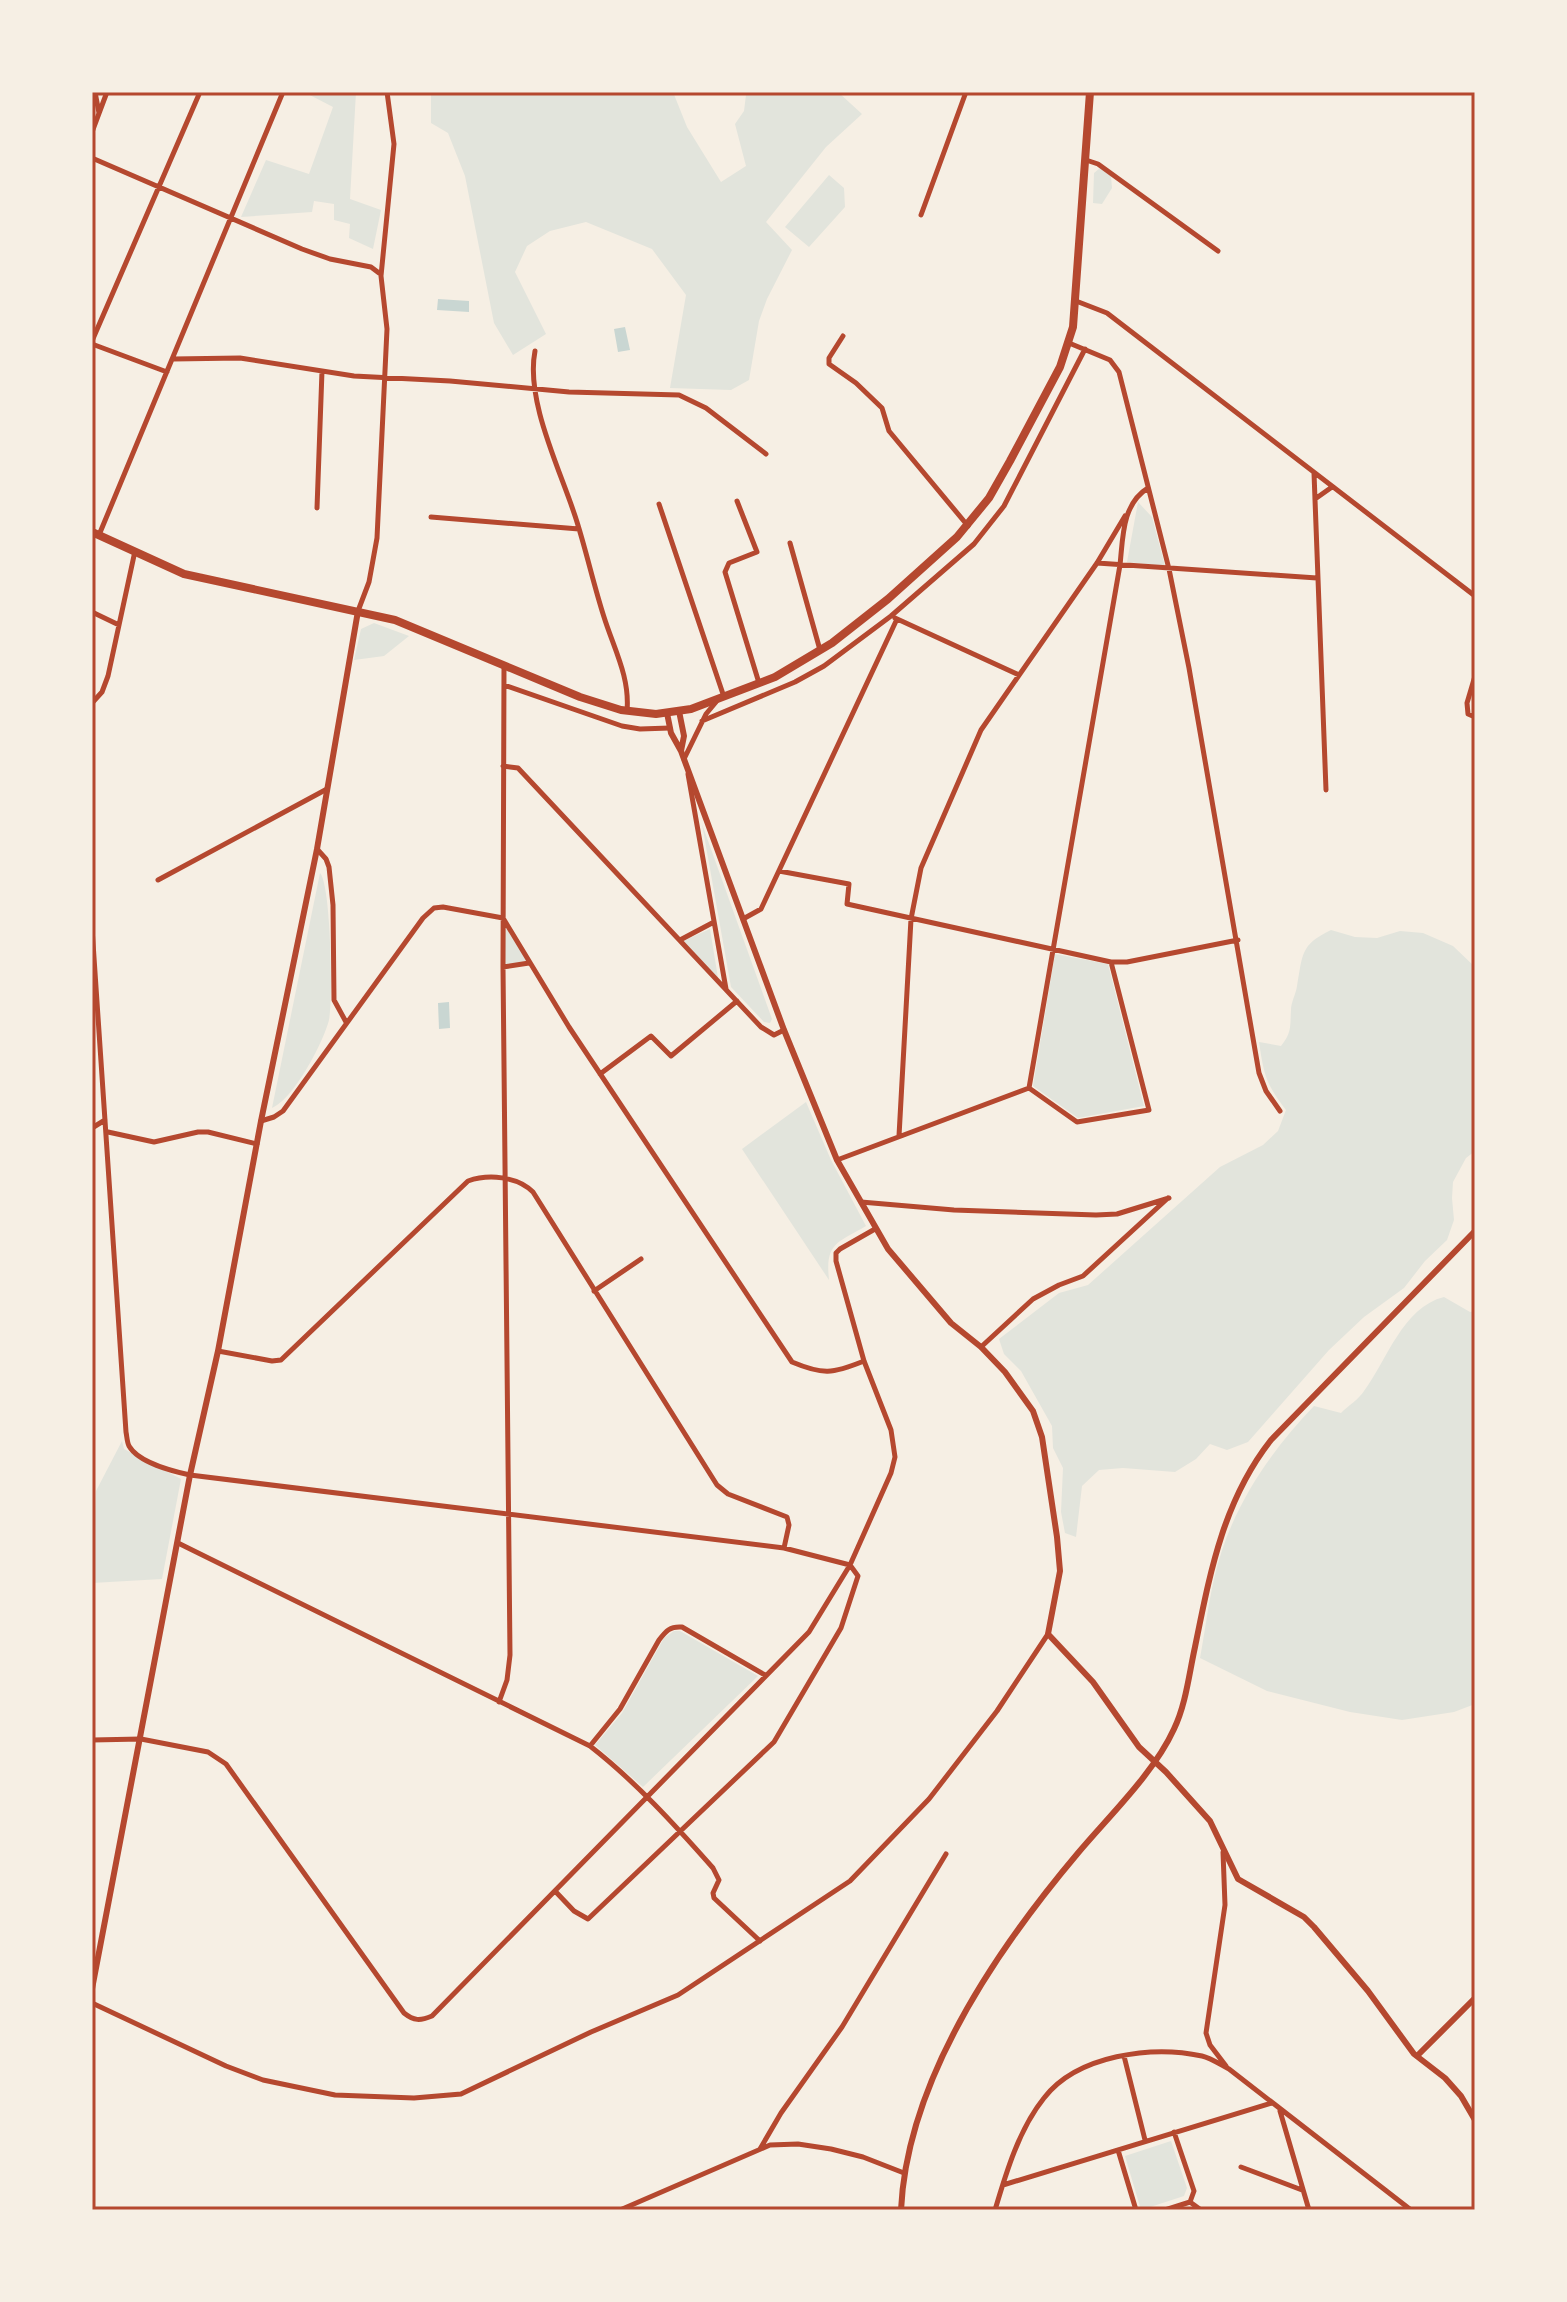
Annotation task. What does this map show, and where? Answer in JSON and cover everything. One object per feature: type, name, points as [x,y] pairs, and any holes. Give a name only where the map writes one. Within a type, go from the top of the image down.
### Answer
[{"type":"main road","points":[[96,534],[184,574],[395,620],[594,702],[627,711],[679,711],[759,684],[820,651],[888,599],[968,526],[1000,480],[1056,375],[1069,343],[1076,301],[1090,92]]},
{"type":"street","points":[[95,92],[99,114]]},
{"type":"street","points":[[92,132],[107,92]]},
{"type":"street","points":[[167,372],[92,342],[200,92]]},
{"type":"street","points":[[96,534],[173,359],[283,92]]},
{"type":"street","points":[[92,1989],[190,1475],[218,1351],[317,849],[358,611],[369,582],[377,538],[387,329],[381,276],[394,144],[387,92]]},
{"type":"street","points":[[921,215],[966,92]]},
{"type":"street","points":[[92,158],[287,243],[330,259],[373,268],[381,276]]},
{"type":"street","points":[[1085,160],[1098,164],[1218,251]]},
{"type":"street","points":[[1076,301],[1107,313],[1475,596]]},
{"type":"street","points":[[843,336],[829,358],[829,364],[856,383],[882,408],[889,431],[968,526]]},
{"type":"street","points":[[1069,343],[1110,360],[1119,372],[1169,569],[1261,1079],[1280,1111]]},
{"type":"street","points":[[702,721],[795,682],[824,666],[894,617],[974,544],[1004,506],[1085,349]]},
{"type":"street","points":[[535,351],[536,389],[544,422],[625,677],[627,711]]},
{"type":"street","points":[[173,359],[240,358],[385,378],[582,393],[684,396],[706,408],[766,454]]},
{"type":"street","points":[[317,508],[322,371]]},
{"type":"street","points":[[1314,472],[1326,790]]},
{"type":"street","points":[[1315,499],[1332,487]]},
{"type":"street","points":[[899,1136],[911,919],[921,868],[981,730],[1097,563],[1138,495],[1148,488]]},
{"type":"street","points":[[737,501],[757,552],[729,563],[725,572],[759,684]]},
{"type":"street","points":[[659,504],[721,699],[702,721],[684,760]]},
{"type":"street","points":[[1029,1088],[1120,565],[1125,516]]},
{"type":"street","points":[[431,517],[579,529]]},
{"type":"street","points":[[790,543],[820,651]]},
{"type":"street","points":[[92,703],[102,692],[135,551]]},
{"type":"street","points":[[1097,563],[1317,578]]},
{"type":"street","points":[[92,612],[119,625]]},
{"type":"street","points":[[894,617],[1019,675]]},
{"type":"street","points":[[743,919],[761,909],[894,617]]},
{"type":"street","points":[[499,1702],[507,1680],[510,1655],[511,1515],[503,967],[504,666]]},
{"type":"street","points":[[1475,676],[1467,703],[1468,714],[1475,717]]},
{"type":"street","points":[[504,685],[622,726],[670,728]]},
{"type":"street","points":[[679,711],[684,736],[681,751]]},
{"type":"street","points":[[92,2003],[205,2057],[263,2080],[335,2095],[444,2097],[477,2087],[581,2036],[678,1995],[850,1881],[910,1820],[970,1747],[1048,1634],[1060,1571],[1054,1504],[1042,1437],[1033,1411],[1023,1393],[981,1347],[951,1323],[901,1265],[875,1229],[837,1160],[784,1030],[667,713]]},
{"type":"street","points":[[503,766],[518,768],[761,1027],[774,1035],[784,1030]]},
{"type":"street","points":[[687,770],[726,990]]},
{"type":"street","points":[[158,880],[327,789]]},
{"type":"street","points":[[317,849],[329,867],[333,905],[334,1000],[346,1022]]},
{"type":"street","points":[[779,871],[849,884],[847,904],[1111,962],[1127,962],[1238,940]]},
{"type":"street","points":[[261,1121],[283,1111],[423,918],[434,908],[503,918],[600,1074],[792,1362],[816,1372],[837,1373],[864,1361]]},
{"type":"street","points":[[679,940],[714,922]]},
{"type":"street","points":[[92,928],[126,1432],[130,1446],[144,1458],[190,1475],[784,1548],[850,1565],[858,1576],[841,1628],[774,1742],[588,1919],[574,1911],[555,1891]]},
{"type":"street","points":[[1029,1088],[1077,1122],[1149,1110],[1111,962]]},
{"type":"street","points":[[503,967],[529,963]]},
{"type":"street","points":[[600,1074],[651,1036],[671,1056],[737,1001]]},
{"type":"street","points":[[837,1160],[1029,1088]]},
{"type":"street","points":[[92,1128],[105,1120]]},
{"type":"street","points":[[108,1132],[154,1142],[208,1132],[257,1144]]},
{"type":"street","points":[[218,1351],[281,1360],[468,1181],[475,1178],[506,1179],[526,1185],[717,1485],[728,1494],[787,1517],[789,1525],[784,1548]]},
{"type":"street","points":[[860,1202],[954,1210],[1096,1215],[1117,1214],[1169,1198],[1083,1276],[1033,1299],[981,1347]]},
{"type":"street","points":[[92,1740],[141,1739],[208,1752],[226,1764],[404,2013],[411,2019],[422,2021],[432,2016],[822,1616],[850,1565],[891,1473],[895,1457],[891,1430],[864,1361],[836,1261],[836,1253],[875,1229]]},
{"type":"street","points":[[901,2210],[909,2148],[927,2094],[971,1999],[1058,1876],[1154,1762],[1177,1725],[1214,1558],[1224,1525],[1246,1475],[1271,1440],[1475,1231]]},
{"type":"street","points":[[594,1291],[641,1259]]},
{"type":"street","points":[[178,1543],[590,1746],[646,1797],[717,1873],[718,1885],[713,1893],[716,1901],[760,1941]]},
{"type":"street","points":[[590,1746],[620,1709],[659,1640],[674,1627],[682,1627],[765,1675]]},
{"type":"street","points":[[1048,1634],[1093,1682],[1139,1747],[1210,1821],[1238,1879],[1304,1917],[1314,1927],[1417,2056],[1445,2078],[1461,2096],[1475,2120]]},
{"type":"street","points":[[1223,1847],[1225,1905],[1206,2033],[1210,2045],[1229,2069]]},
{"type":"street","points":[[760,2149],[781,2113],[842,2027],[946,1854]]},
{"type":"street","points":[[1417,2056],[1475,1998]]},
{"type":"street","points":[[995,2210],[1022,2138],[1044,2098],[1059,2083],[1087,2067],[1124,2056],[1176,2052],[1205,2057],[1229,2069],[1411,2210]]},
{"type":"street","points":[[1124,2056],[1145,2140]]},
{"type":"street","points":[[1003,2185],[1273,2102]]},
{"type":"street","points":[[1280,2109],[1309,2210]]},
{"type":"street","points":[[1174,2132],[1194,2191],[1190,2202]]},
{"type":"street","points":[[620,2210],[770,2145],[798,2144],[831,2149],[904,2173]]},
{"type":"street","points":[[1118,2150],[1136,2210]]},
{"type":"street","points":[[1241,2167],[1303,2190]]},
{"type":"street","points":[[1165,2210],[1190,2202]]},
{"type":"street","points":[[1190,2202],[1201,2210]]},
{"type":"shaded area","points":[[304,92],[356,92],[350,199],[381,210],[373,249],[349,238],[350,224],[334,220],[334,204],[314,201],[312,212],[241,217],[266,160],[309,174],[333,107]]},
{"type":"shaded area","points":[[673,92],[687,127],[721,182],[746,166],[735,124],[744,111],[746,95],[750,92],[838,92],[862,114],[826,147],[766,222],[792,250],[759,321],[749,380],[731,390],[670,388],[686,295],[652,249],[586,222],[550,231],[527,246],[515,272],[546,334],[513,355],[494,323],[465,176],[448,133],[431,123],[431,93]]},
{"type":"shaded area","points":[[1100,168],[1111,176],[1112,188],[1102,204],[1093,203],[1094,173]]},
{"type":"shaded area","points":[[829,175],[844,188],[845,207],[809,247],[785,227]]},
{"type":"shaded area","points":[[438,299],[469,301],[469,312],[437,310]]},
{"type":"shaded area","points":[[625,327],[630,350],[618,352],[614,329]]},
{"type":"shaded area","points":[[1138,502],[1152,517],[1165,566],[1127,562]]},
{"type":"shaded area","points":[[374,623],[409,636],[384,656],[354,660],[361,629]]},
{"type":"shaded area","points":[[702,824],[772,1019],[770,1023],[764,1022],[731,987]]},
{"type":"shaded area","points":[[320,873],[329,919],[329,1020],[314,1056],[298,1082],[281,1103],[272,1108]]},
{"type":"shaded area","points":[[503,918],[529,963],[503,967]]},
{"type":"shaded area","points":[[710,929],[718,978],[683,941]]},
{"type":"shaded area","points":[[1331,930],[1355,937],[1377,938],[1400,931],[1423,933],[1453,946],[1475,967],[1475,1151],[1466,1158],[1453,1182],[1454,1220],[1447,1240],[1404,1288],[1364,1317],[1329,1350],[1248,1442],[1227,1450],[1210,1444],[1196,1459],[1175,1472],[1123,1468],[1099,1470],[1082,1486],[1076,1537],[1065,1533],[1061,1512],[1063,1468],[1053,1448],[1052,1426],[1021,1371],[1004,1354],[999,1339],[1059,1293],[1088,1285],[1220,1167],[1263,1145],[1278,1131],[1286,1110],[1267,1079],[1259,1042],[1281,1046],[1285,1041],[1305,952],[1313,941]]},
{"type":"shaded area","points":[[1055,954],[1108,964],[1144,1106],[1078,1118],[1033,1086]]},
{"type":"shaded area","points":[[449,1002],[450,1028],[439,1029],[438,1003]]},
{"type":"shaded area","points":[[806,1102],[831,1160],[866,1226],[847,1236],[831,1251],[829,1280],[742,1149]]},
{"type":"shaded area","points":[[1444,1297],[1470,1312],[1475,1311],[1475,1704],[1454,1712],[1402,1720],[1350,1712],[1267,1691],[1200,1658],[1221,1554],[1240,1508],[1266,1465],[1314,1406],[1341,1413],[1356,1400],[1407,1323],[1417,1312]]},
{"type":"shaded area","points":[[122,1441],[124,1449],[181,1479],[162,1579],[92,1583],[96,1491]]},
{"type":"shaded area","points":[[674,1631],[680,1631],[758,1676],[643,1787],[595,1745],[622,1713],[664,1638]]},
{"type":"shaded area","points":[[1171,2141],[1187,2188],[1184,2196],[1141,2210],[1125,2156]]}]
